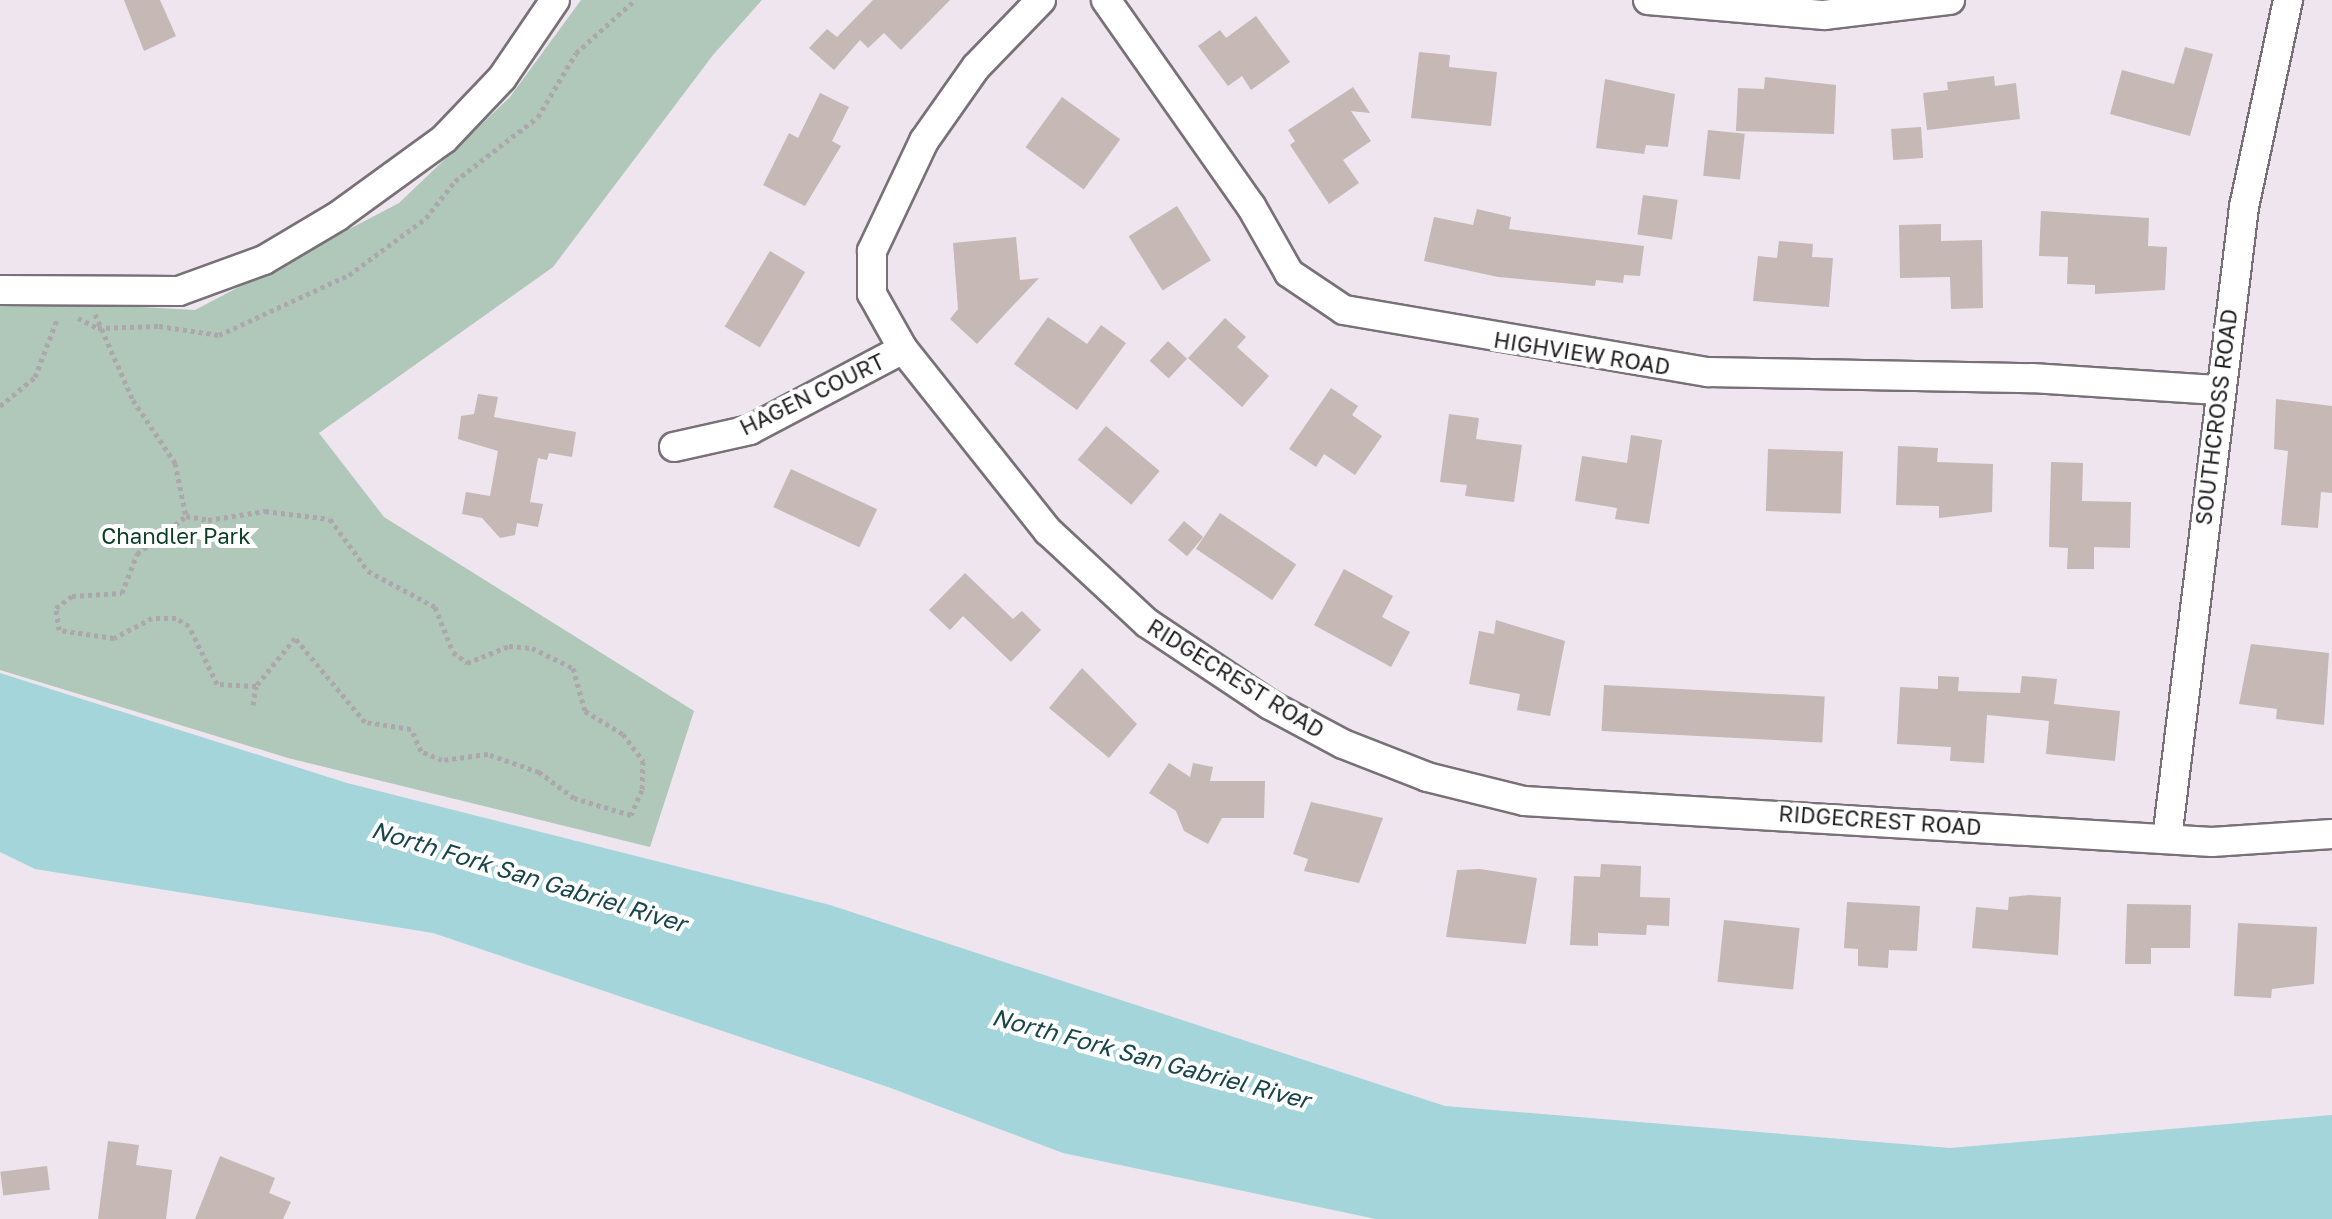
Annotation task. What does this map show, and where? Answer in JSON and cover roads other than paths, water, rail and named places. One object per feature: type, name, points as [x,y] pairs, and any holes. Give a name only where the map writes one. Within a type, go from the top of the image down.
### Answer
[{"type":"street","points":[[0,290],[78,293],[179,291],[218,281],[338,216],[444,139],[479,105],[555,0]]},
{"type":"street","name":"RIDGECREST ROAD","points":[[1041,0],[968,80],[924,141],[885,216],[872,251],[872,294],[903,349],[1048,531],[1147,623],[1270,705],[1357,750],[1427,777],[1524,801],[2167,839],[2332,834]]},
{"type":"street","name":"HIGHVIEW ROAD","points":[[1106,0],[1251,206],[1289,273],[1344,310],[1400,325],[1708,372],[2032,378],[2218,390]]},
{"type":"street","points":[[1648,0],[1824,15],[1950,0]]},
{"type":"street","name":"SOUTHCROSS ROAD","points":[[2167,839],[2218,390],[2244,207],[2288,0]]},
{"type":"street","name":"HAGEN COURT","points":[[674,447],[750,430],[903,349]]},
{"type":"water","name":"North Fork San Gabriel River","points":[[0,673],[347,783],[830,905],[1445,1106],[1950,1148],[2332,1115],[2332,1219],[1376,1219],[1063,1153],[888,1087],[433,933],[35,869],[0,852]]},
{"type":"park label","name":"Chandler Park","points":[[176,536]]}]
